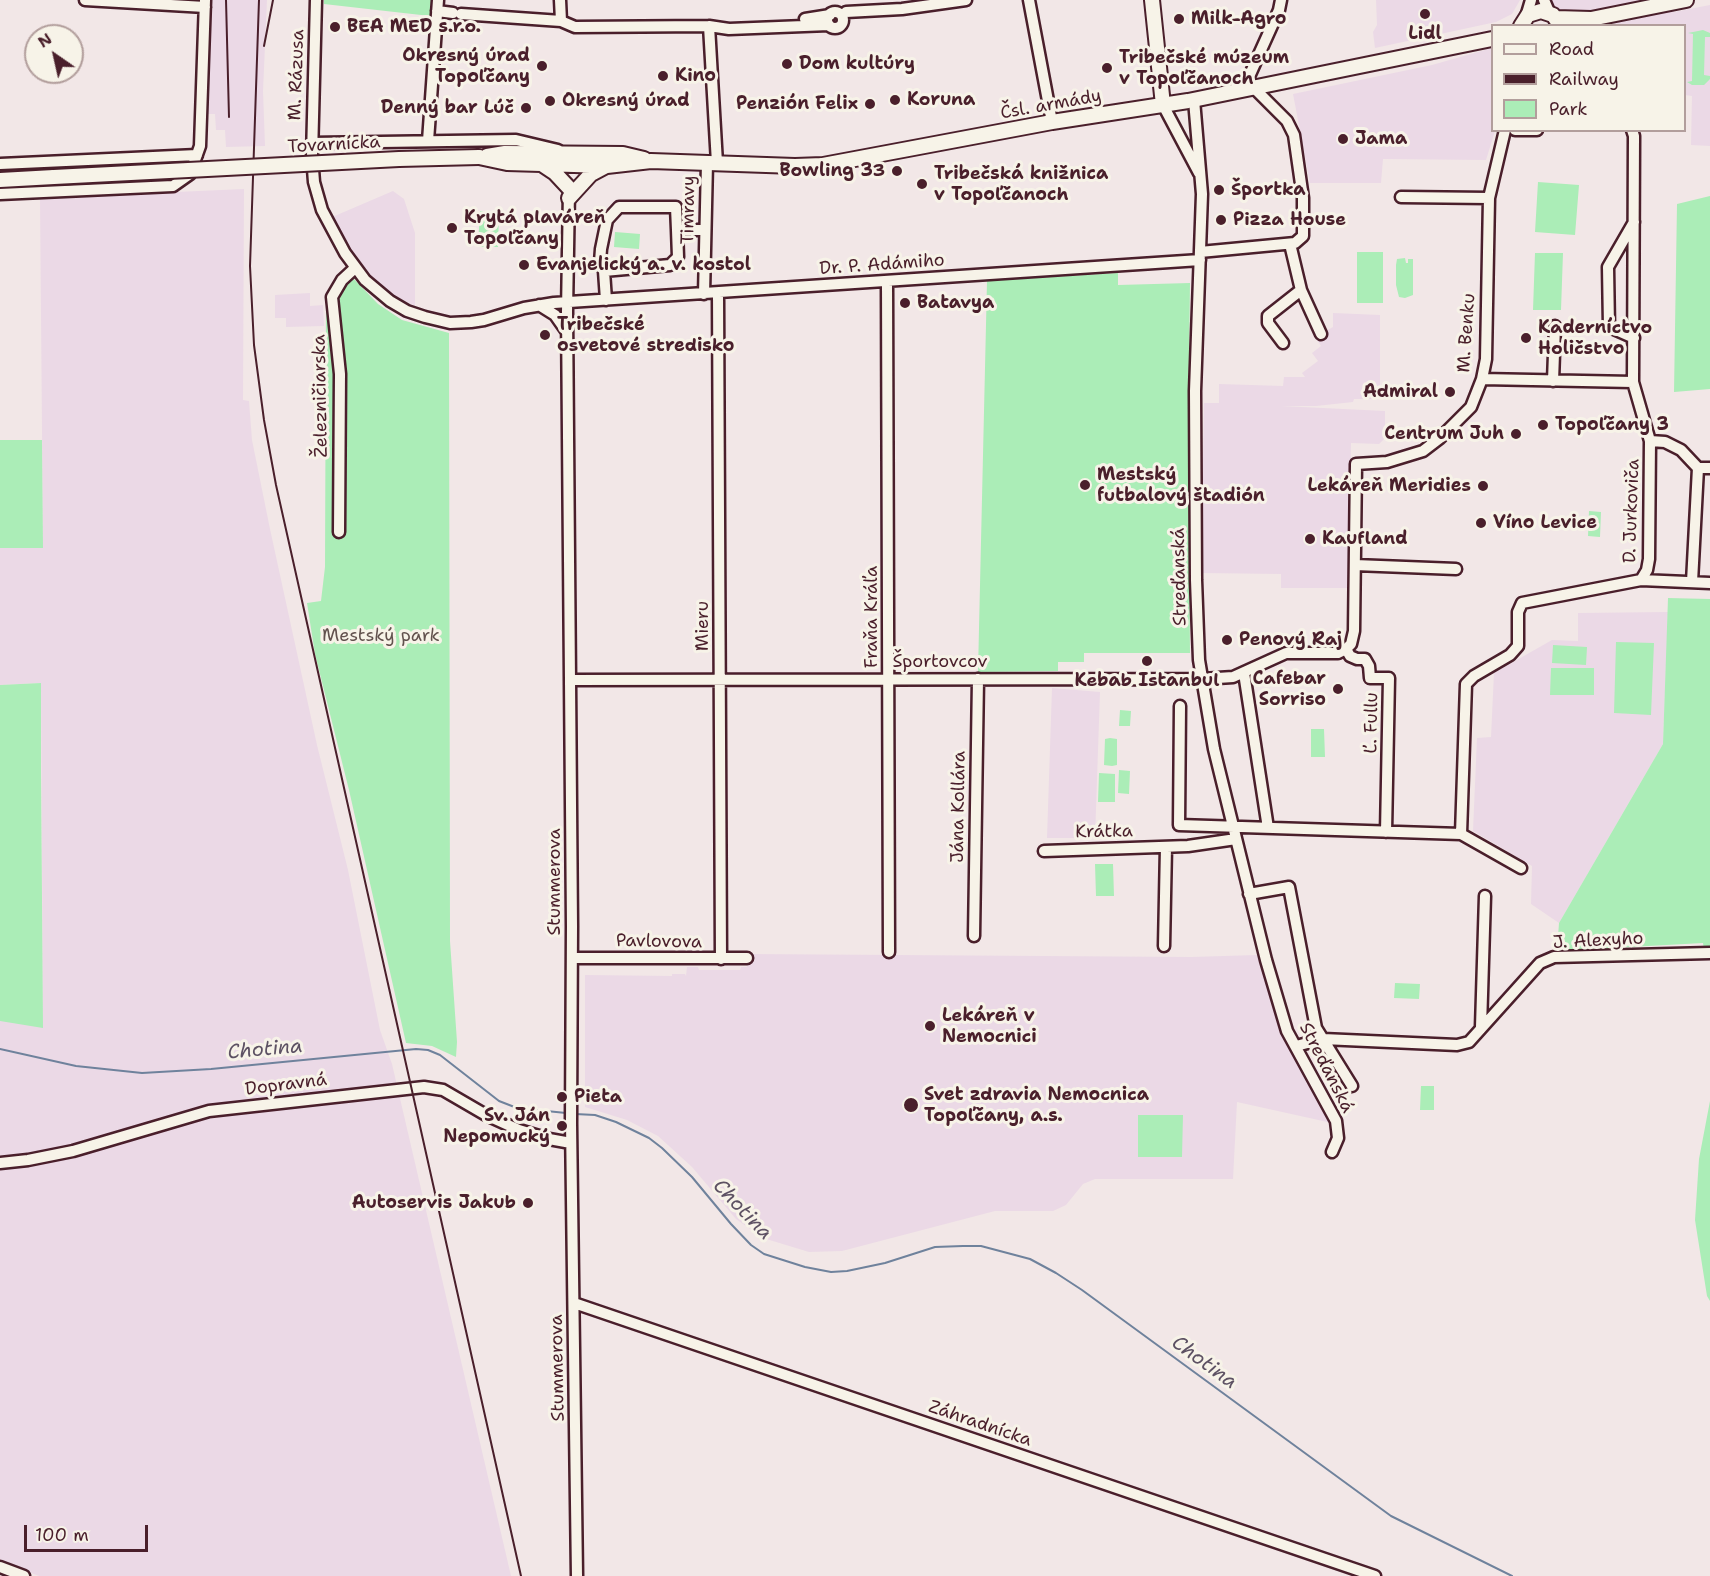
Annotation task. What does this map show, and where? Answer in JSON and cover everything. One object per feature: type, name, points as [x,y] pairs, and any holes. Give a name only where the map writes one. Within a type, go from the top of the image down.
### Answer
[{"type":"main road","points":[[1152,0],[1163,105]]},
{"type":"main road","points":[[1521,23],[1537,12],[1555,19],[1591,19],[1686,0]]},
{"type":"main road","points":[[1581,24],[1591,19]]},
{"type":"main road","name":"Čsl. armády","points":[[570,159],[608,166],[651,161],[824,165],[1052,122],[1194,100],[1491,38]]},
{"type":"main road","name":"Tovarnícka","points":[[0,180],[399,159],[479,157],[505,153],[570,159]]},
{"type":"main road","name":"Čsl. armády","points":[[570,159],[623,154],[651,161]]},
{"type":"main road","name":"Tovarnícka","points":[[479,157],[507,163],[542,164],[570,159]]},
{"type":"main road","points":[[569,193],[570,159]]},
{"type":"main road","points":[[542,164],[555,172],[569,193]]},
{"type":"main road","points":[[569,193],[591,174],[608,166]]},
{"type":"street","points":[[0,195],[172,186],[190,174],[200,146],[205,4],[85,0]]},
{"type":"street","name":"M. Rázusa","points":[[316,0],[313,176],[322,210],[337,241],[365,280],[390,301],[407,311],[440,321],[459,323],[484,320],[539,305],[567,303]]},
{"type":"street","points":[[560,0],[561,21]]},
{"type":"street","points":[[846,12],[902,9],[966,0]]},
{"type":"street","points":[[1029,0],[1052,122]]},
{"type":"street","points":[[1200,256],[1290,244],[1303,236],[1303,198],[1294,135],[1287,121],[1254,88],[1253,66],[1279,10],[1281,0]]},
{"type":"street","points":[[1521,23],[1531,0]]},
{"type":"street","points":[[1544,0],[1555,19]]},
{"type":"street","points":[[429,141],[438,5],[457,13],[561,21],[575,27],[709,26],[741,29],[829,20]]},
{"type":"street","name":"Timravy","points":[[704,294],[705,230],[712,163],[709,26]]},
{"type":"street","points":[[1253,66],[1254,88]]},
{"type":"street","name":"Streďanská","points":[[1194,100],[1202,195],[1196,391],[1196,580],[1199,660],[1214,748],[1249,894],[1287,1031],[1336,1121],[1338,1138],[1332,1152]]},
{"type":"street","name":"Streďanská","points":[[1163,105],[1199,174]]},
{"type":"street","name":"M. Benku","points":[[1355,565],[1356,464],[1387,462],[1423,451],[1454,426],[1471,407],[1482,379],[1486,359],[1489,198],[1505,132]]},
{"type":"street","name":"D. Jurkoviča","points":[[1633,132],[1633,382],[1650,441],[1649,559],[1647,570],[1641,580]]},
{"type":"street","points":[[312,143],[516,140],[570,159]]},
{"type":"street","points":[[0,164],[197,155]]},
{"type":"street","name":"Stummerova","points":[[569,193],[567,333],[572,958],[571,1143],[577,1576]]},
{"type":"street","points":[[1401,197],[1489,198]]},
{"type":"street","points":[[604,271],[661,267],[674,263],[678,257],[676,207],[619,207],[607,220],[600,262],[604,271],[606,300]]},
{"type":"street","points":[[1634,222],[1608,267],[1609,327],[1634,338]]},
{"type":"street","points":[[677,230],[705,230]]},
{"type":"street","points":[[1290,244],[1301,290],[1321,334]]},
{"type":"street","name":"Dr. P. Adámiho","points":[[567,303],[1117,266],[1200,256]]},
{"type":"street","name":"Železničiarska","points":[[339,532],[340,374],[332,297],[342,280],[356,268]]},
{"type":"street","name":"Fraňa Kráľa","points":[[887,281],[889,952]]},
{"type":"street","points":[[1283,343],[1268,323],[1268,316],[1301,290]]},
{"type":"street","name":"Mieru","points":[[718,293],[721,959]]},
{"type":"street","points":[[539,305],[555,315],[567,333]]},
{"type":"street","points":[[1553,381],[1556,326]]},
{"type":"street","points":[[1482,379],[1633,382]]},
{"type":"street","name":"D. Jurkoviča","points":[[1650,441],[1665,442],[1681,450],[1698,468]]},
{"type":"street","points":[[1692,582],[1698,468],[1710,468]]},
{"type":"street","points":[[1346,649],[1354,631],[1355,565],[1456,569]]},
{"type":"street","name":"D. Jurkoviča","points":[[1461,834],[1466,684],[1474,676],[1510,655],[1518,646],[1518,612],[1522,603],[1641,580],[1710,583]]},
{"type":"street","name":"Športovcov","points":[[570,680],[1202,679],[1244,674],[1286,653],[1338,653],[1346,649]]},
{"type":"street","name":"Ľ. Fullu","points":[[1346,649],[1350,656],[1357,660],[1365,659],[1369,666],[1370,678],[1389,678],[1386,832]]},
{"type":"street","points":[[1244,674],[1268,828]]},
{"type":"street","name":"Jána Kollára","points":[[974,936],[978,679]]},
{"type":"street","points":[[1180,706],[1179,825],[1461,834],[1521,868]]},
{"type":"street","name":"Krátka","points":[[1044,851],[1166,847],[1236,839]]},
{"type":"street","points":[[1164,946],[1166,847]]},
{"type":"street","name":"Streďanská","points":[[1249,894],[1289,887],[1316,1028],[1352,1086]]},
{"type":"street","points":[[1481,1027],[1485,896]]},
{"type":"street","name":"J. Alexyho","points":[[1296,1046],[1323,1039],[1457,1045],[1469,1042],[1540,963],[1554,957],[1710,953]]},
{"type":"street","name":"Pavlovova","points":[[572,958],[747,958]]},
{"type":"street","name":"Dopravná","points":[[0,1163],[73,1151],[209,1111],[424,1087],[443,1090],[486,1115],[519,1130],[571,1143]]},
{"type":"street","name":"Záhradnícka","points":[[574,1302],[1375,1576]]},
{"type":"street","points":[[0,1567],[24,1576]]},
{"type":"shaded area","points":[[211,0],[267,0],[263,91],[265,146],[226,147],[225,130],[216,130],[215,114],[207,114]]},
{"type":"shaded area","points":[[1376,0],[1520,0],[1512,14],[1496,22],[1375,48],[1373,32],[1377,25]]},
{"type":"shaded area","points":[[1551,0],[1673,0],[1674,12],[1710,5],[1710,146],[1691,145],[1692,96],[1686,95],[1686,24],[1563,24]]},
{"type":"shaded area","points":[[1491,48],[1491,132],[1495,132],[1486,160],[1383,159],[1381,183],[1310,183],[1293,94],[1432,65]]},
{"type":"shaded area","points":[[244,189],[243,400],[249,401],[252,440],[270,529],[317,745],[348,870],[380,1030],[392,1064],[511,1576],[39,1576],[0,1561],[0,1018],[43,1027],[41,683],[0,685],[0,548],[43,547],[40,198]]},
{"type":"shaded area","points":[[393,191],[404,199],[415,233],[415,306],[391,294],[366,274],[356,262],[330,218]]},
{"type":"shaded area","points":[[310,293],[310,306],[323,305],[324,326],[286,327],[286,318],[275,318],[275,295]]},
{"type":"shaded area","points":[[1333,313],[1380,315],[1380,399],[1354,399],[1353,402],[1316,406],[1281,406],[1385,411],[1385,438],[1379,444],[1351,443],[1348,588],[1281,588],[1281,574],[1201,573],[1204,403],[1219,403],[1219,384],[1283,386],[1284,377],[1305,377],[1302,373],[1318,361],[1312,353],[1321,346],[1315,337],[1333,327]]},
{"type":"shaded area","points":[[1668,612],[1663,744],[1559,923],[1531,904],[1532,866],[1473,831],[1477,738],[1491,737],[1494,673],[1552,640],[1578,641],[1578,613]]},
{"type":"shaded area","points":[[1052,688],[1100,692],[1095,838],[1047,838]]},
{"type":"shaded area","name":"Svet zdravia Nemocnica Topoľčany, a.s.","points":[[747,954],[1191,957],[1257,955],[1275,1009],[1332,1123],[1237,1102],[1233,1179],[1095,1179],[1083,1184],[1066,1205],[1053,1211],[995,1211],[842,1251],[809,1252],[763,1238],[736,1219],[692,1167],[658,1136],[627,1120],[585,1107],[585,975],[672,976],[672,974],[685,974],[686,976],[687,967],[698,967],[699,970],[740,970],[741,967],[747,967]]},
{"type":"green space","points":[[324,0],[431,0],[430,16],[324,4]]},
{"type":"green space","points":[[1703,30],[1710,33],[1710,37],[1705,37],[1704,75],[1710,76],[1710,79],[1704,85],[1692,85],[1687,82],[1692,81],[1693,34],[1688,33]]},
{"type":"green space","points":[[1538,182],[1579,185],[1575,235],[1535,232]]},
{"type":"green space","points":[[1710,196],[1710,389],[1674,392],[1677,204]]},
{"type":"green space","points":[[480,211],[499,212],[498,247],[478,247]]},
{"type":"green space","points":[[615,232],[640,234],[639,249],[614,247]]},
{"type":"green space","points":[[1357,252],[1383,252],[1383,303],[1357,303]]},
{"type":"green space","points":[[1535,253],[1563,253],[1561,310],[1533,310]]},
{"type":"green space","points":[[1405,258],[1406,263],[1408,259],[1413,259],[1413,295],[1405,298],[1399,297],[1396,285],[1396,265],[1397,259]]},
{"type":"green space","name":"Mestský futbalový štadión","points":[[1118,273],[1118,285],[1190,283],[1188,433],[1190,653],[1084,653],[1084,662],[1058,662],[1058,671],[978,672],[987,281]]},
{"type":"green space","name":"Mestský park","points":[[353,278],[378,304],[402,320],[449,333],[450,941],[456,1057],[432,1046],[406,1043],[349,790],[315,654],[307,603],[321,601],[325,567],[326,300]]},
{"type":"green space","points":[[0,440],[42,440],[43,548],[0,548]]},
{"type":"green space","points":[[1589,511],[1601,512],[1600,537],[1588,536]]},
{"type":"green space","points":[[1668,598],[1710,599],[1710,949],[1704,950],[1703,943],[1557,951],[1559,923],[1663,744]]},
{"type":"green space","points":[[1616,642],[1654,643],[1651,715],[1614,713]]},
{"type":"green space","points":[[1553,645],[1587,647],[1586,665],[1552,663]]},
{"type":"green space","points":[[1551,668],[1594,668],[1594,695],[1550,695]]},
{"type":"green space","points":[[41,683],[43,1028],[0,1021],[0,685]]},
{"type":"green space","points":[[1120,710],[1131,711],[1130,726],[1119,726]]},
{"type":"green space","points":[[1311,729],[1324,729],[1325,757],[1311,757]]},
{"type":"green space","points":[[1105,739],[1117,739],[1117,765],[1112,766],[1104,765]]},
{"type":"green space","points":[[1119,770],[1130,771],[1129,794],[1118,793]]},
{"type":"green space","points":[[1099,773],[1115,774],[1115,802],[1098,802]]},
{"type":"green space","points":[[1095,864],[1113,864],[1114,896],[1096,896]]},
{"type":"green space","points":[[1395,983],[1420,984],[1419,999],[1394,998]]},
{"type":"green space","points":[[1421,1086],[1434,1086],[1434,1110],[1420,1110]]},
{"type":"green space","points":[[1710,1101],[1710,1301],[1707,1296],[1695,1220],[1699,1159]]},
{"type":"green space","points":[[1138,1115],[1183,1115],[1182,1157],[1138,1157]]},
{"type":"waterway","name":"Chotina","points":[[0,1049],[76,1066],[142,1073],[211,1069],[416,1049],[428,1050],[440,1055],[499,1101],[517,1108],[566,1113]]},
{"type":"waterway","name":"Chotina","points":[[575,1114],[595,1115],[649,1138],[692,1177],[731,1224],[751,1245],[764,1254],[805,1267],[831,1272],[885,1263],[935,1247],[981,1246],[1030,1259],[1082,1290],[1391,1516],[1512,1576]]},
{"type":"railway","points":[[226,0],[229,117]]},
{"type":"railway","points":[[259,0],[250,266],[254,345],[264,420],[276,485],[521,1576]]},
{"type":"railway","points":[[264,46],[273,0]]},
{"type":"place","name":"Lidl","points":[[1425,14]]},
{"type":"place","name":"Milk-Agro","points":[[1179,19]]},
{"type":"place","name":"BEA MED s.r.o.","points":[[335,27]]},
{"type":"place","name":"Dom kultúry","points":[[787,64]]},
{"type":"place","name":"Okresný úrad Topoľčany","points":[[542,66]]},
{"type":"place","name":"Tribečské múzeum v Topoľčanoch","points":[[1107,68]]},
{"type":"place","name":"Kino","points":[[663,76]]},
{"type":"place","name":"Koruna","points":[[895,100]]},
{"type":"place","name":"Okresný úrad","points":[[550,101]]},
{"type":"place","name":"Penzión Felix","points":[[870,104]]},
{"type":"place","name":"Denný bar Lúč","points":[[526,108]]},
{"type":"place","name":"Jama","points":[[1343,139]]},
{"type":"place","name":"Bowling 33","points":[[897,171]]},
{"type":"place","name":"Tribečská knižnica v Topoľčanoch","points":[[922,184]]},
{"type":"place","name":"Športka","points":[[1219,190]]},
{"type":"place","name":"Pizza House","points":[[1221,220]]},
{"type":"place","name":"Krytá plaváreň Topoľčany","points":[[452,228]]},
{"type":"place","name":"Evanjelický a. v. kostol","points":[[524,265]]},
{"type":"place","name":"Batavya","points":[[905,303]]},
{"type":"place","name":"Tribečské osvetové stredisko","points":[[545,335]]},
{"type":"place","name":"Kaderníctvo Holičstvo","points":[[1526,338]]},
{"type":"place","name":"Admiral","points":[[1450,392]]},
{"type":"place","name":"Topoľčany 3","points":[[1543,425]]},
{"type":"place","name":"Centrum Juh","points":[[1516,434]]},
{"type":"place","name":"Mestský futbalový štadión","points":[[1085,485]]},
{"type":"place","name":"Lekáreň Meridies","points":[[1483,486]]},
{"type":"place","name":"Víno Levice","points":[[1481,523]]},
{"type":"place","name":"Kaufland","points":[[1310,539]]},
{"type":"place","name":"Penový Raj","points":[[1227,640]]},
{"type":"place","name":"Kebab Istanbul","points":[[1147,661]]},
{"type":"place","name":"Cafebar Sorriso","points":[[1338,689]]},
{"type":"place","name":"Lekáreň v Nemocnici","points":[[930,1026]]},
{"type":"place","name":"Pieta","points":[[562,1097]]},
{"type":"place","name":"Svet zdravia Nemocnica Topoľčany, a.s.","points":[[911,1105]]},
{"type":"place","name":"Sv. Ján Nepomucký","points":[[562,1126]]},
{"type":"place","name":"Autoservis Jakub","points":[[528,1203]]}]
